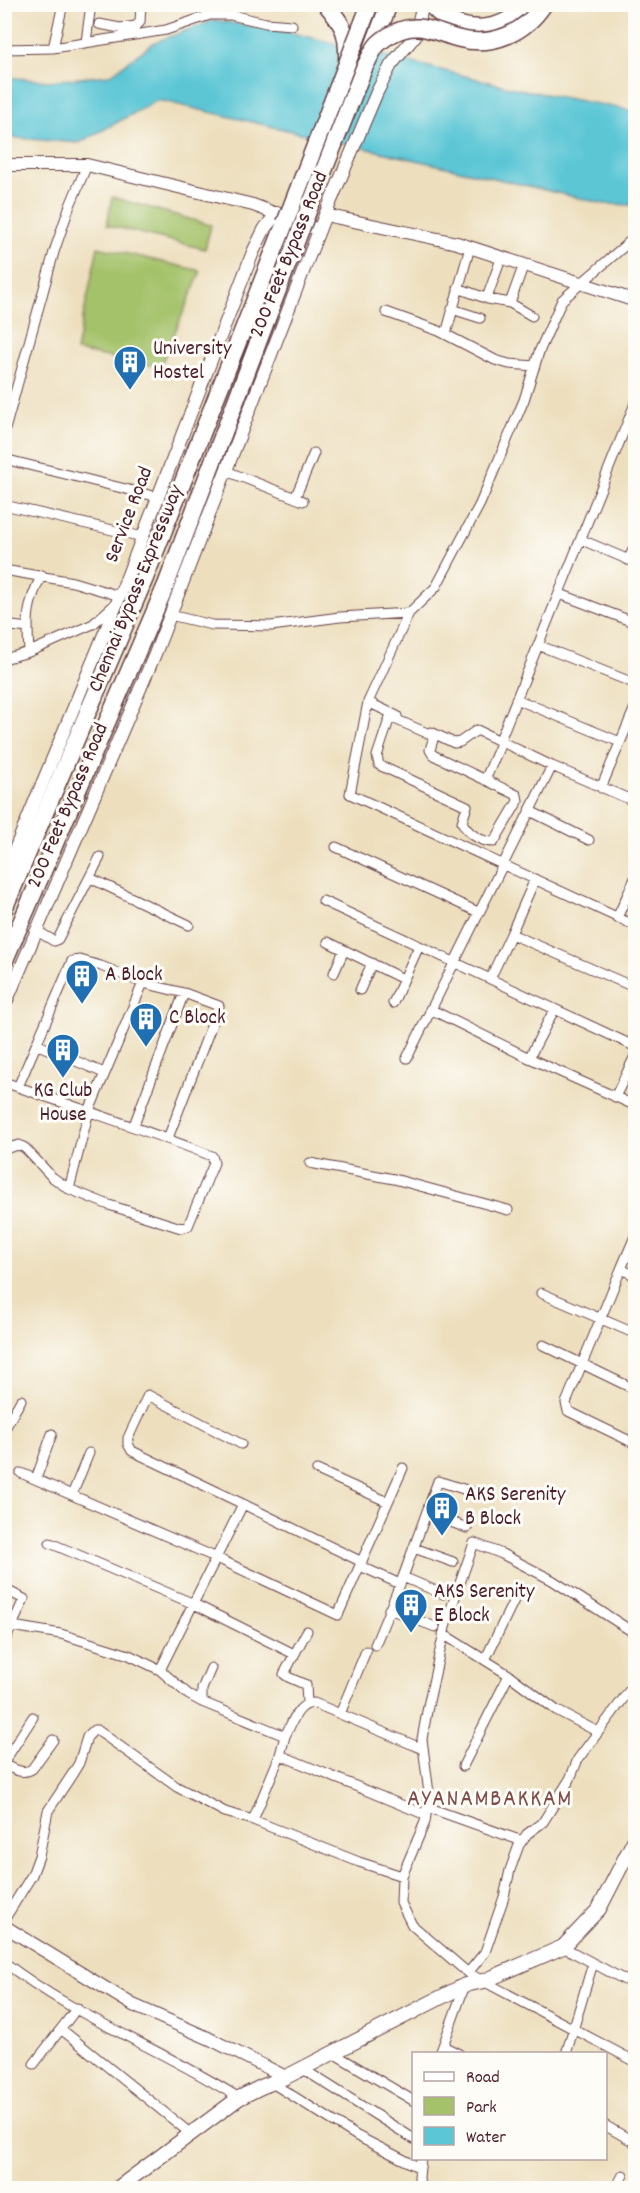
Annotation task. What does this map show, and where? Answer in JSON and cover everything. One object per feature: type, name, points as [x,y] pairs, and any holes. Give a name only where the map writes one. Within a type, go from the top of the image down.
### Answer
[{"type":"highway","points":[[326,4],[338,18],[347,38],[347,65]]},
{"type":"highway","name":"Chennai Bypass Expressway","points":[[4,909],[145,578],[281,218],[347,65],[370,4]]},
{"type":"highway","points":[[364,68],[389,4]]},
{"type":"highway","points":[[430,4],[447,20],[458,26],[471,28],[486,27],[506,21],[519,13],[526,4]]},
{"type":"highway","points":[[364,68],[377,45],[402,29],[420,26],[457,39],[479,42],[502,39],[522,28],[544,4]]},
{"type":"highway","name":"Chennai Bypass Expressway","points":[[4,962],[166,585],[364,68]]},
{"type":"main road","points":[[118,2188],[239,2098],[286,2078],[467,1979],[484,1981],[563,1947],[599,1909],[636,1838]]},
{"type":"street","points":[[52,48],[63,4]]},
{"type":"street","points":[[86,42],[91,4]]},
{"type":"street","points":[[99,24],[120,28],[136,26],[140,22],[141,4]]},
{"type":"street","name":"200 Feet Bypass Road","points":[[4,1007],[170,615],[325,215],[384,75],[415,36],[423,4]]},
{"type":"street","points":[[4,49],[52,48],[166,30],[210,15],[231,15],[266,23],[292,25]]},
{"type":"street","points":[[4,165],[87,165],[253,206],[319,230]]},
{"type":"street","points":[[4,433],[54,252],[87,165]]},
{"type":"street","points":[[325,215],[470,247],[636,301]]},
{"type":"street","name":"Service Road","points":[[4,876],[118,600],[257,244],[265,228],[281,218]]},
{"type":"street","points":[[636,236],[562,300],[516,419],[475,513],[436,587],[409,613],[368,702],[350,794],[636,926]]},
{"type":"street","points":[[446,334],[470,247]]},
{"type":"street","points":[[488,295],[502,256]]},
{"type":"street","points":[[510,303],[524,264]]},
{"type":"street","points":[[458,288],[488,299],[510,303],[532,316]]},
{"type":"street","points":[[452,309],[480,318]]},
{"type":"street","points":[[386,312],[446,334],[495,360],[535,366]]},
{"type":"street","points":[[485,780],[538,645],[632,421],[636,401]]},
{"type":"street","points":[[225,471],[299,500],[314,453]]},
{"type":"street","points":[[4,459],[158,496]]},
{"type":"street","points":[[4,505],[143,537]]},
{"type":"street","points":[[582,540],[632,562],[636,544]]},
{"type":"street","points":[[4,570],[73,582],[118,600],[93,624],[29,652],[4,659]]},
{"type":"street","points":[[29,652],[27,617],[32,594],[42,575]]},
{"type":"street","points":[[560,594],[636,623]]},
{"type":"street","points":[[170,615],[212,625],[271,626],[340,617],[409,613]]},
{"type":"street","points":[[4,625],[28,628]]},
{"type":"street","points":[[538,645],[636,684]]},
{"type":"street","points":[[516,699],[620,742]]},
{"type":"street","points":[[368,702],[453,743],[460,742],[477,730],[552,766],[636,802]]},
{"type":"street","points":[[601,788],[636,705]]},
{"type":"street","points":[[390,717],[434,736],[430,752],[433,755],[517,795],[519,798],[494,842],[489,842],[465,829],[462,822],[467,806],[379,765],[377,756],[390,717]]},
{"type":"street","points":[[407,1058],[552,766]]},
{"type":"street","points":[[530,811],[589,840]]},
{"type":"street","points":[[483,855],[489,842]]},
{"type":"street","points":[[336,847],[478,912]]},
{"type":"street","points":[[37,931],[54,941],[58,939],[100,857]]},
{"type":"street","points":[[617,918],[636,876]]},
{"type":"street","points":[[90,878],[189,925]]},
{"type":"street","points":[[490,979],[535,879]]},
{"type":"street","points":[[323,901],[636,1047]]},
{"type":"street","points":[[511,934],[636,988]]},
{"type":"street","points":[[328,942],[403,979]]},
{"type":"street","points":[[393,1003],[419,946]]},
{"type":"street","points":[[334,973],[344,950]]},
{"type":"street","points":[[18,1087],[72,961],[75,959],[101,966],[142,983],[184,993],[219,1006],[168,1138]]},
{"type":"street","points":[[360,990],[372,963]]},
{"type":"street","points":[[69,1189],[89,1111],[142,983]]},
{"type":"street","points":[[134,1125],[184,993]]},
{"type":"street","points":[[430,1009],[529,1058],[636,1106]]},
{"type":"street","points":[[529,1058],[554,1010]]},
{"type":"street","points":[[36,1044],[104,1073]]},
{"type":"street","points":[[615,1096],[636,1054]]},
{"type":"street","points":[[4,1083],[134,1125],[212,1156],[215,1160],[188,1226],[181,1228],[109,1205],[69,1189],[52,1177],[25,1148],[19,1145],[4,1149]]},
{"type":"street","points":[[310,1163],[394,1179],[508,1210]]},
{"type":"street","points":[[636,1234],[566,1403],[568,1411],[636,1444]]},
{"type":"street","points":[[621,1269],[636,1276]]},
{"type":"street","points":[[541,1293],[636,1334]]},
{"type":"street","points":[[543,1345],[636,1390]]},
{"type":"street","points":[[241,1444],[148,1395],[128,1438],[132,1451],[361,1564],[401,1581],[443,1594]]},
{"type":"street","points":[[4,1430],[21,1400]]},
{"type":"street","points":[[36,1479],[52,1434]]},
{"type":"street","points":[[72,1495],[89,1453]]},
{"type":"street","points":[[21,1473],[217,1558],[338,1615],[403,1468]]},
{"type":"street","points":[[317,1470],[388,1502]]},
{"type":"street","points":[[375,1644],[438,1481],[476,1493]]},
{"type":"street","points":[[160,1670],[243,1504]]},
{"type":"street","points":[[427,1513],[466,1528]]},
{"type":"street","points":[[467,1979],[412,1925],[401,1903],[402,1876],[425,1822],[427,1811],[429,1793],[422,1739],[428,1706],[443,1634],[472,1544],[476,1542],[552,1580],[636,1634]]},
{"type":"street","points":[[50,1543],[194,1604],[294,1654]]},
{"type":"street","points":[[414,1548],[453,1562]]},
{"type":"street","points":[[4,1589],[24,1599],[4,1643]]},
{"type":"street","points":[[485,1660],[514,1600]]},
{"type":"street","points":[[389,1609],[435,1627]]},
{"type":"street","points":[[12,1626],[61,1634],[129,1655],[160,1670],[189,1695],[202,1702],[285,1736]]},
{"type":"street","points":[[307,1631],[284,1674],[306,1685],[308,1703]]},
{"type":"street","points":[[443,1634],[509,1675],[556,1710],[598,1732]]},
{"type":"street","points":[[340,1714],[366,1651]]},
{"type":"street","points":[[202,1702],[202,1689],[211,1668]]},
{"type":"street","points":[[463,1766],[509,1675]]},
{"type":"street","points":[[441,2050],[467,1979],[485,1952],[504,1897],[510,1870],[522,1841],[527,1834],[543,1822],[570,1779],[578,1759],[636,1683]]},
{"type":"street","points":[[253,1820],[280,1755],[285,1736],[300,1708],[308,1703],[314,1703],[423,1749]]},
{"type":"street","points":[[33,1717],[4,1763],[19,1772],[28,1773],[53,1740]]},
{"type":"street","points":[[4,1920],[32,1875],[39,1856],[48,1811],[79,1763],[91,1731],[98,1730],[177,1787],[200,1800],[225,1812],[253,1820],[359,1862],[402,1876]]},
{"type":"street","points":[[280,1755],[427,1811],[522,1841]]},
{"type":"street","points":[[4,1926],[133,2006],[208,2038],[286,2078]]},
{"type":"street","points":[[563,1947],[636,1986]]},
{"type":"street","points":[[4,1962],[24,1977],[77,2008],[239,2098]]},
{"type":"street","points":[[567,2052],[592,1963]]},
{"type":"street","points":[[484,1981],[636,2062]]},
{"type":"street","points":[[34,2064],[77,2008]]},
{"type":"street","points":[[61,2029],[191,2134]]},
{"type":"street","points":[[333,2053],[412,2100]]},
{"type":"street","points":[[303,2069],[412,2138]]},
{"type":"street","points":[[272,2083],[357,2136],[412,2160]]},
{"type":"street","points":[[607,2127],[636,2143]]},
{"type":"street","points":[[420,2163],[418,2177],[420,2188]]},
{"type":"street","points":[[616,2188],[623,2175]]},
{"type":"green space","points":[[112,197],[211,225],[205,249],[107,225]]},
{"type":"green space","points":[[98,247],[201,271],[160,367],[76,351]]},
{"type":"water","points":[[215,20],[289,32],[513,88],[635,111],[635,205],[605,204],[158,100],[79,143],[5,137],[4,77],[49,81],[110,75],[155,42]]},
{"type":"place","name":"University Hostel","points":[[130,391]]},
{"type":"place","name":"A Block","points":[[82,1005]]},
{"type":"place","name":"C Block","points":[[146,1048]]},
{"type":"place","name":"KG Club House","points":[[63,1079]]},
{"type":"place","name":"AKS Serenity B Block","points":[[442,1537]]},
{"type":"place","name":"AKS Serenity E Block","points":[[411,1634]]},
{"type":"district","name":"AYANAMBAKKAM","points":[[490,1800]]}]
